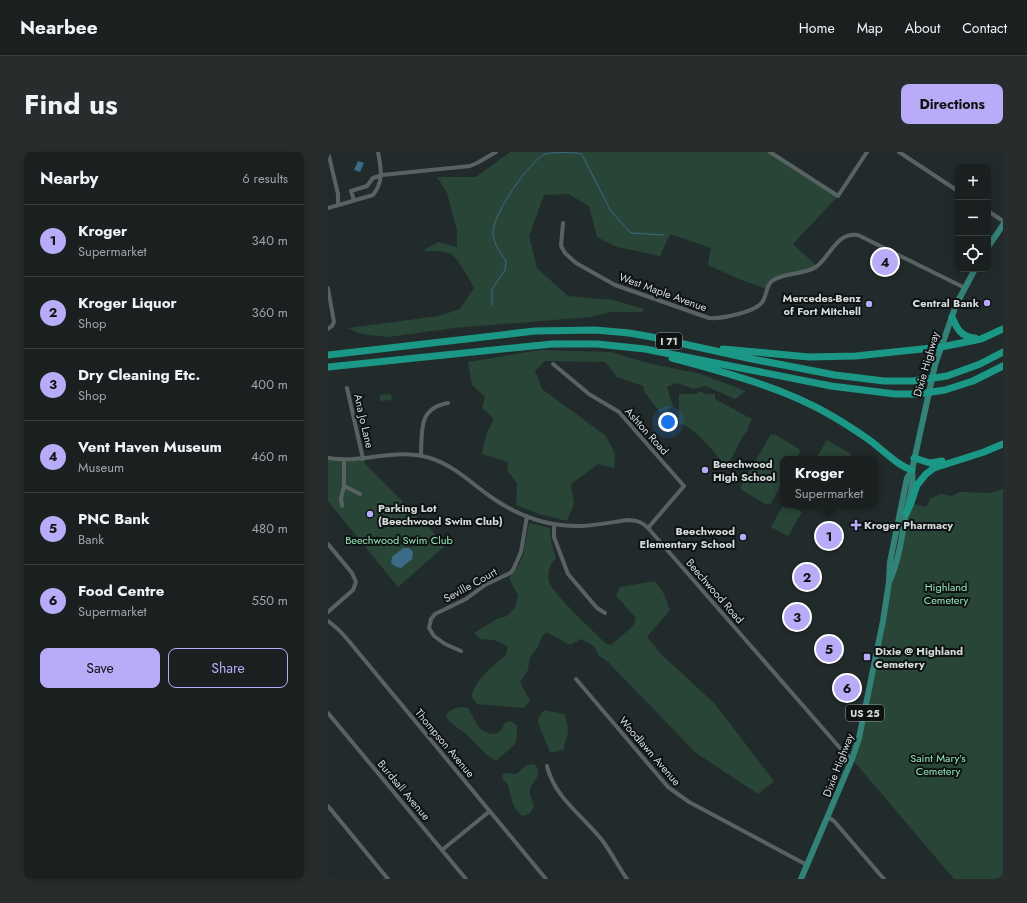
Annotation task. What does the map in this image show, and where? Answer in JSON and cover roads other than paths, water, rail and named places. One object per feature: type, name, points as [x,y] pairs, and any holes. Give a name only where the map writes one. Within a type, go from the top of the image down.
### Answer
[{"type":"highway","points":[[952,317],[957,328],[962,334],[968,338],[981,339]]},
{"type":"highway","name":"I 71","points":[[328,355],[535,331],[566,329],[595,330],[629,333],[693,345],[752,359],[835,375],[884,381],[913,381],[947,376],[980,364],[1003,352]]},
{"type":"highway","points":[[693,345],[809,357],[856,356],[941,347],[981,339],[1003,329]]},
{"type":"highway","name":"I 71","points":[[328,367],[552,344],[582,343],[618,345],[645,349],[831,386],[895,394],[918,394],[945,390],[973,381],[1003,366]]},
{"type":"highway","points":[[618,345],[678,360],[746,380],[799,399],[834,417],[872,442],[904,468],[912,470]]},
{"type":"highway","points":[[906,514],[912,503],[917,485],[926,474],[934,468],[984,452],[1003,444]]},
{"type":"highway","points":[[914,458],[924,462],[934,463],[962,458]]},
{"type":"main road","points":[[991,242],[1003,225]]},
{"type":"main road","name":"Dixie Highway","points":[[889,582],[894,571],[913,479],[912,470],[914,458],[935,365],[952,317],[973,272]]},
{"type":"main road","name":"Dixie Highway","points":[[801,879],[857,748],[889,582],[890,562],[907,478],[912,470]]},
{"type":"street","points":[[328,152],[338,194],[338,205]]},
{"type":"street","points":[[328,208],[373,195],[382,175],[378,152]]},
{"type":"street","points":[[354,200],[352,191],[367,186],[373,178],[382,175],[470,166],[477,164],[496,152]]},
{"type":"street","points":[[770,152],[838,196],[867,152]]},
{"type":"street","points":[[899,152],[955,189]]},
{"type":"street","points":[[991,213],[1003,221]]},
{"type":"street","name":"West Maple Avenue","points":[[563,223],[561,246],[565,253],[576,263],[615,285],[709,318],[716,319],[725,317],[757,307],[763,302],[767,289],[772,282],[817,266],[840,240],[850,235],[858,235],[965,288]]},
{"type":"street","points":[[328,288],[334,322],[328,329]]},
{"type":"street","name":"Ashton Road","points":[[553,364],[589,394],[619,412],[684,486],[648,528]]},
{"type":"street","name":"Ana Jo Lane","points":[[347,388],[363,458]]},
{"type":"street","points":[[421,456],[424,420],[429,411],[436,406],[448,403]]},
{"type":"street","name":"Beechwood Road","points":[[328,458],[363,458],[393,454],[421,456],[430,458],[452,468],[490,497],[527,516],[554,524],[582,526],[635,520],[644,524],[840,748],[852,759]]},
{"type":"street","points":[[342,506],[341,498],[344,486],[344,459]]},
{"type":"street","points":[[344,486],[360,494]]},
{"type":"street","name":"Seville Court","points":[[461,651],[445,644],[434,636],[429,628],[430,619],[434,614],[466,599],[485,585],[510,573],[513,570],[521,552],[527,516]]},
{"type":"street","points":[[554,524],[554,536],[568,574],[598,608],[605,613]]},
{"type":"street","points":[[328,544],[355,578],[353,590],[328,612]]},
{"type":"street","name":"Thompson Avenue","points":[[328,621],[348,640],[546,879]]},
{"type":"street","name":"Woodlawn Avenue","points":[[576,679],[656,774],[674,793],[807,865]]},
{"type":"street","name":"Burdsall Avenue","points":[[328,713],[466,879]]},
{"type":"street","points":[[547,766],[549,776],[558,792],[598,836],[627,879]]},
{"type":"street","points":[[328,806],[388,879]]},
{"type":"street","points":[[442,850],[490,811]]},
{"type":"street","points":[[828,816],[884,879]]},
{"type":"water","points":[[358,161],[364,163],[360,172],[354,170]]},
{"type":"water","points":[[403,548],[409,548],[413,552],[412,559],[401,568],[396,567],[391,563],[392,557]]},
{"type":"waterway","points":[[492,305],[492,289],[505,270],[506,261],[496,245],[493,234],[494,226],[504,203],[530,167],[545,154],[563,152],[582,154]]},
{"type":"waterway","points":[[582,155],[611,211],[631,233],[664,235]]},
{"type":"place","name":"Vent Haven Museum","points":[[885,262]]},
{"type":"place","name":"Central Bank","points":[[987,303]]},
{"type":"place","name":"Mercedes-Benz of Fort Mitchell","points":[[869,304]]},
{"type":"place","name":"Beechwood High School","points":[[705,470]]},
{"type":"place","name":"Parking Lot (Beechwood Swim Club)","points":[[370,514]]},
{"type":"place","name":"Kroger Pharmacy","points":[[856,525]]},
{"type":"place","name":"Kroger","points":[[829,536]]},
{"type":"place","name":"Beechwood Elementary School","points":[[743,537]]},
{"type":"place","name":"Kroger Liquor","points":[[807,577]]},
{"type":"place","name":"Dry Cleaning Etc.","points":[[797,617]]},
{"type":"place","name":"PNC Bank","points":[[829,649]]},
{"type":"place","name":"Dixie @ Highland Cemetery","points":[[867,657]]},
{"type":"place","name":"Food Centre","points":[[847,688]]},
{"type":"park label","name":"Beechwood Swim Club","points":[[399,540]]},
{"type":"park label","name":"Highland Cemetery","points":[[946,593]]},
{"type":"park label","name":"Saint Mary’s Cemetery","points":[[938,764]]}]
